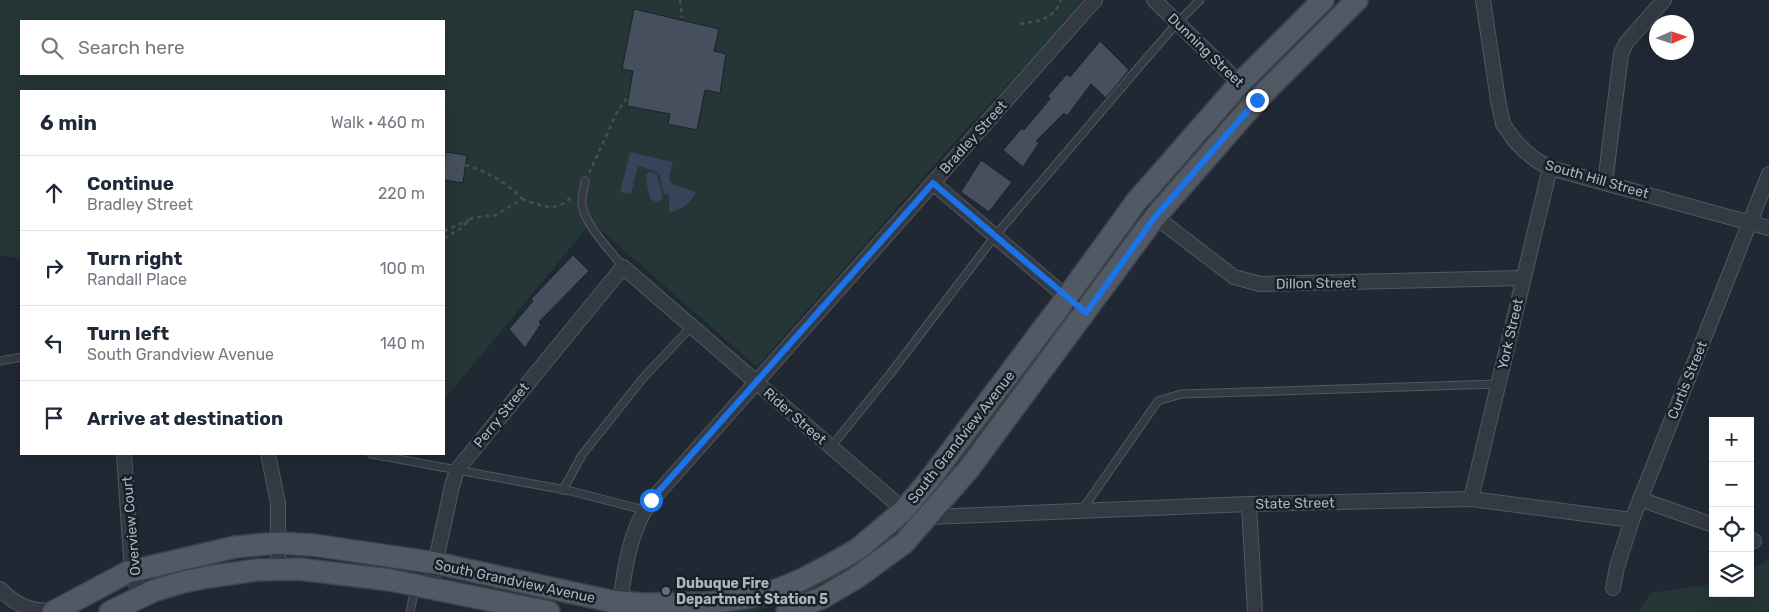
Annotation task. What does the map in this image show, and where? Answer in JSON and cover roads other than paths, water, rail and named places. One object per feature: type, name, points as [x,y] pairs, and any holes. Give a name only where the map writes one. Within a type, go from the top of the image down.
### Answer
[{"type":"main road","name":"South Grandview Avenue","points":[[46,611],[128,572],[234,547],[278,544],[313,546],[436,563],[619,607],[647,604],[708,603],[745,598],[776,590],[830,565],[858,549],[904,510],[1067,297],[1136,202],[1240,83],[1323,0]]},
{"type":"main road","name":"South Grandview Avenue","points":[[787,612],[811,608],[822,598],[856,578],[904,543],[968,470],[1086,313],[1155,217],[1257,100],[1357,0]]},
{"type":"main road","name":"South Grandview Avenue","points":[[110,612],[161,589],[208,577],[257,570],[299,568],[390,580],[423,587],[489,606],[549,612]]},
{"type":"street","name":"Bradley Street","points":[[619,607],[635,530],[644,510],[1095,0]]},
{"type":"street","name":"Dunning Street","points":[[1154,0],[1257,100]]},
{"type":"street","name":"South Hill Street","points":[[1482,0],[1503,124],[1515,141],[1536,160],[1550,168],[1769,228]]},
{"type":"street","points":[[1605,183],[1621,54],[1626,43],[1664,0]]},
{"type":"street","name":"York Street","points":[[1471,499],[1550,168]]},
{"type":"street","name":"Curtis Street","points":[[1612,588],[1632,520],[1769,174]]},
{"type":"street","points":[[933,183],[1086,313]]},
{"type":"street","name":"Dillon Street","points":[[1136,202],[1234,277],[1260,284],[1523,278]]},
{"type":"street","name":"Rider Street","points":[[623,267],[904,510],[928,517],[957,515]]},
{"type":"street","name":"Perry Street","points":[[423,587],[436,563],[457,470],[623,267]]},
{"type":"street","name":"Overview Court","points":[[124,455],[132,572],[141,598]]},
{"type":"street","points":[[268,455],[278,503],[278,569]]},
{"type":"street","name":"State Street","points":[[957,515],[1249,504],[1471,499],[1632,520]]},
{"type":"street","points":[[1640,499],[1709,525]]},
{"type":"street","points":[[1249,504],[1255,612]]},
{"type":"street","points":[[489,606],[496,577]]},
{"type":"street","points":[[0,589],[11,600],[24,607],[46,611]]},
{"type":"lane","points":[[831,447],[890,374],[995,236],[1178,22],[1200,0]]},
{"type":"lane","points":[[585,181],[582,203],[585,214],[623,267]]},
{"type":"lane","points":[[562,490],[582,455],[643,378],[692,326]]},
{"type":"lane","points":[[0,361],[20,357]]},
{"type":"lane","points":[[1082,510],[1158,401],[1181,394],[1498,384]]},
{"type":"lane","points":[[376,455],[562,490],[644,510]]},
{"type":"lane","points":[[410,612],[423,587]]},
{"type":"water","points":[[630,152],[673,162],[669,179],[674,185],[696,192],[691,200],[682,208],[669,212],[669,196],[668,194],[664,195],[659,174],[656,171],[638,166],[631,194],[620,192]]},
{"type":"water","points":[[650,172],[657,174],[663,198],[658,202],[651,200],[649,196],[646,175]]},
{"type":"place","name":"Dubuque Fire Department Station 5","points":[[666,591]]}]
